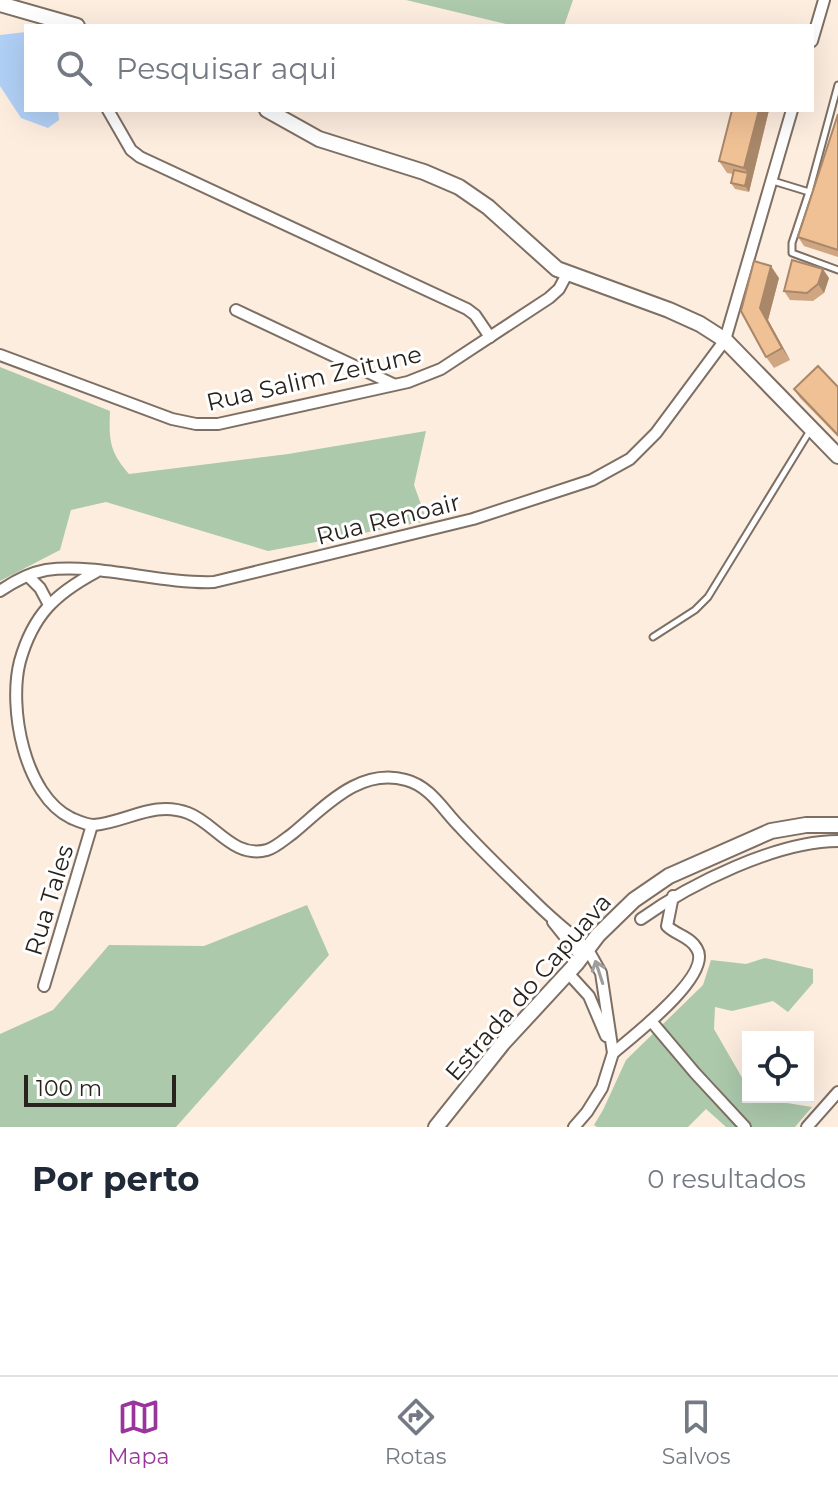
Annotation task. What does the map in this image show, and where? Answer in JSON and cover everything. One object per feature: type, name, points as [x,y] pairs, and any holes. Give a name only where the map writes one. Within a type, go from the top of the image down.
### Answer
[{"type":"street","points":[[814,34],[824,0]]},
{"type":"street","points":[[0,4],[68,24]]},
{"type":"street","points":[[109,112],[131,150],[140,157],[467,309],[490,337]]},
{"type":"street","points":[[271,112],[319,139],[424,172],[459,187],[488,207],[548,262],[567,274],[677,313],[725,340],[838,456]]},
{"type":"street","points":[[725,340],[791,112]]},
{"type":"street","name":"Rua Salim Zeitune","points":[[0,355],[172,419],[218,424],[432,374],[555,294],[567,274]]},
{"type":"street","points":[[236,310],[393,384]]},
{"type":"street","name":"Rua Renoair","points":[[0,591],[43,571],[69,569],[187,583],[214,582],[473,519],[551,496],[592,480],[630,459],[656,433],[725,340]]},
{"type":"street","points":[[96,572],[68,586],[48,603],[28,639],[20,662],[16,687],[19,729],[30,766],[43,792],[65,815],[92,825],[143,810],[165,808],[189,813],[209,825],[226,841],[247,851],[267,850],[284,840],[352,785],[389,777],[409,781],[428,792],[601,973],[613,1053],[602,1088],[574,1127]]},
{"type":"street","points":[[28,576],[40,588],[48,603]]},
{"type":"street","name":"Rua Tales","points":[[44,986],[92,825]]},
{"type":"street","name":"Estrada do Capuava","points":[[436,1127],[503,1043],[634,900],[669,876],[771,831],[806,825],[838,825]]},
{"type":"street","points":[[641,919],[673,896],[790,847],[838,841]]},
{"type":"street","points":[[613,1053],[651,1021],[693,978],[700,957],[697,947],[667,926],[673,896]]},
{"type":"street","points":[[568,973],[589,996],[613,1053]]},
{"type":"street","points":[[651,1021],[745,1127]]},
{"type":"street","points":[[807,1127],[838,1092]]},
{"type":"lane","points":[[838,85],[792,243],[792,253],[838,270]]},
{"type":"lane","points":[[772,181],[809,192]]},
{"type":"lane","points":[[653,637],[695,610],[708,597],[812,428]]},
{"type":"green space","points":[[406,0],[573,0],[565,24],[506,24]]},
{"type":"green space","points":[[0,367],[110,411],[112,445],[117,459],[129,474],[288,454],[426,431],[414,485],[427,521],[268,551],[106,502],[71,510],[60,550],[0,581]]},
{"type":"green space","points":[[307,905],[329,955],[176,1127],[0,1127],[0,1034],[53,1010],[109,945],[204,946]]},
{"type":"green space","points":[[765,958],[813,969],[813,983],[788,1012],[773,1001],[732,1011],[715,1007],[714,1029],[742,1078],[742,1103],[787,1103],[812,1107],[795,1127],[726,1127],[706,1109],[688,1127],[594,1125],[626,1060],[703,985],[711,960],[746,964]]},
{"type":"water","points":[[24,32],[24,112],[58,112],[59,120],[48,128],[21,118],[0,86],[0,35]]},
{"type":"building","points":[[731,112],[758,112],[744,168],[719,161]]},
{"type":"building","points":[[838,114],[838,250],[798,237]]},
{"type":"building","points":[[734,170],[748,173],[745,186],[731,183]]},
{"type":"building","points":[[792,260],[823,269],[818,284],[807,293],[784,291]]},
{"type":"building","points":[[754,261],[771,266],[760,308],[782,348],[766,357],[741,311]]},
{"type":"building","points":[[818,366],[838,387],[838,435],[794,389]]}]
